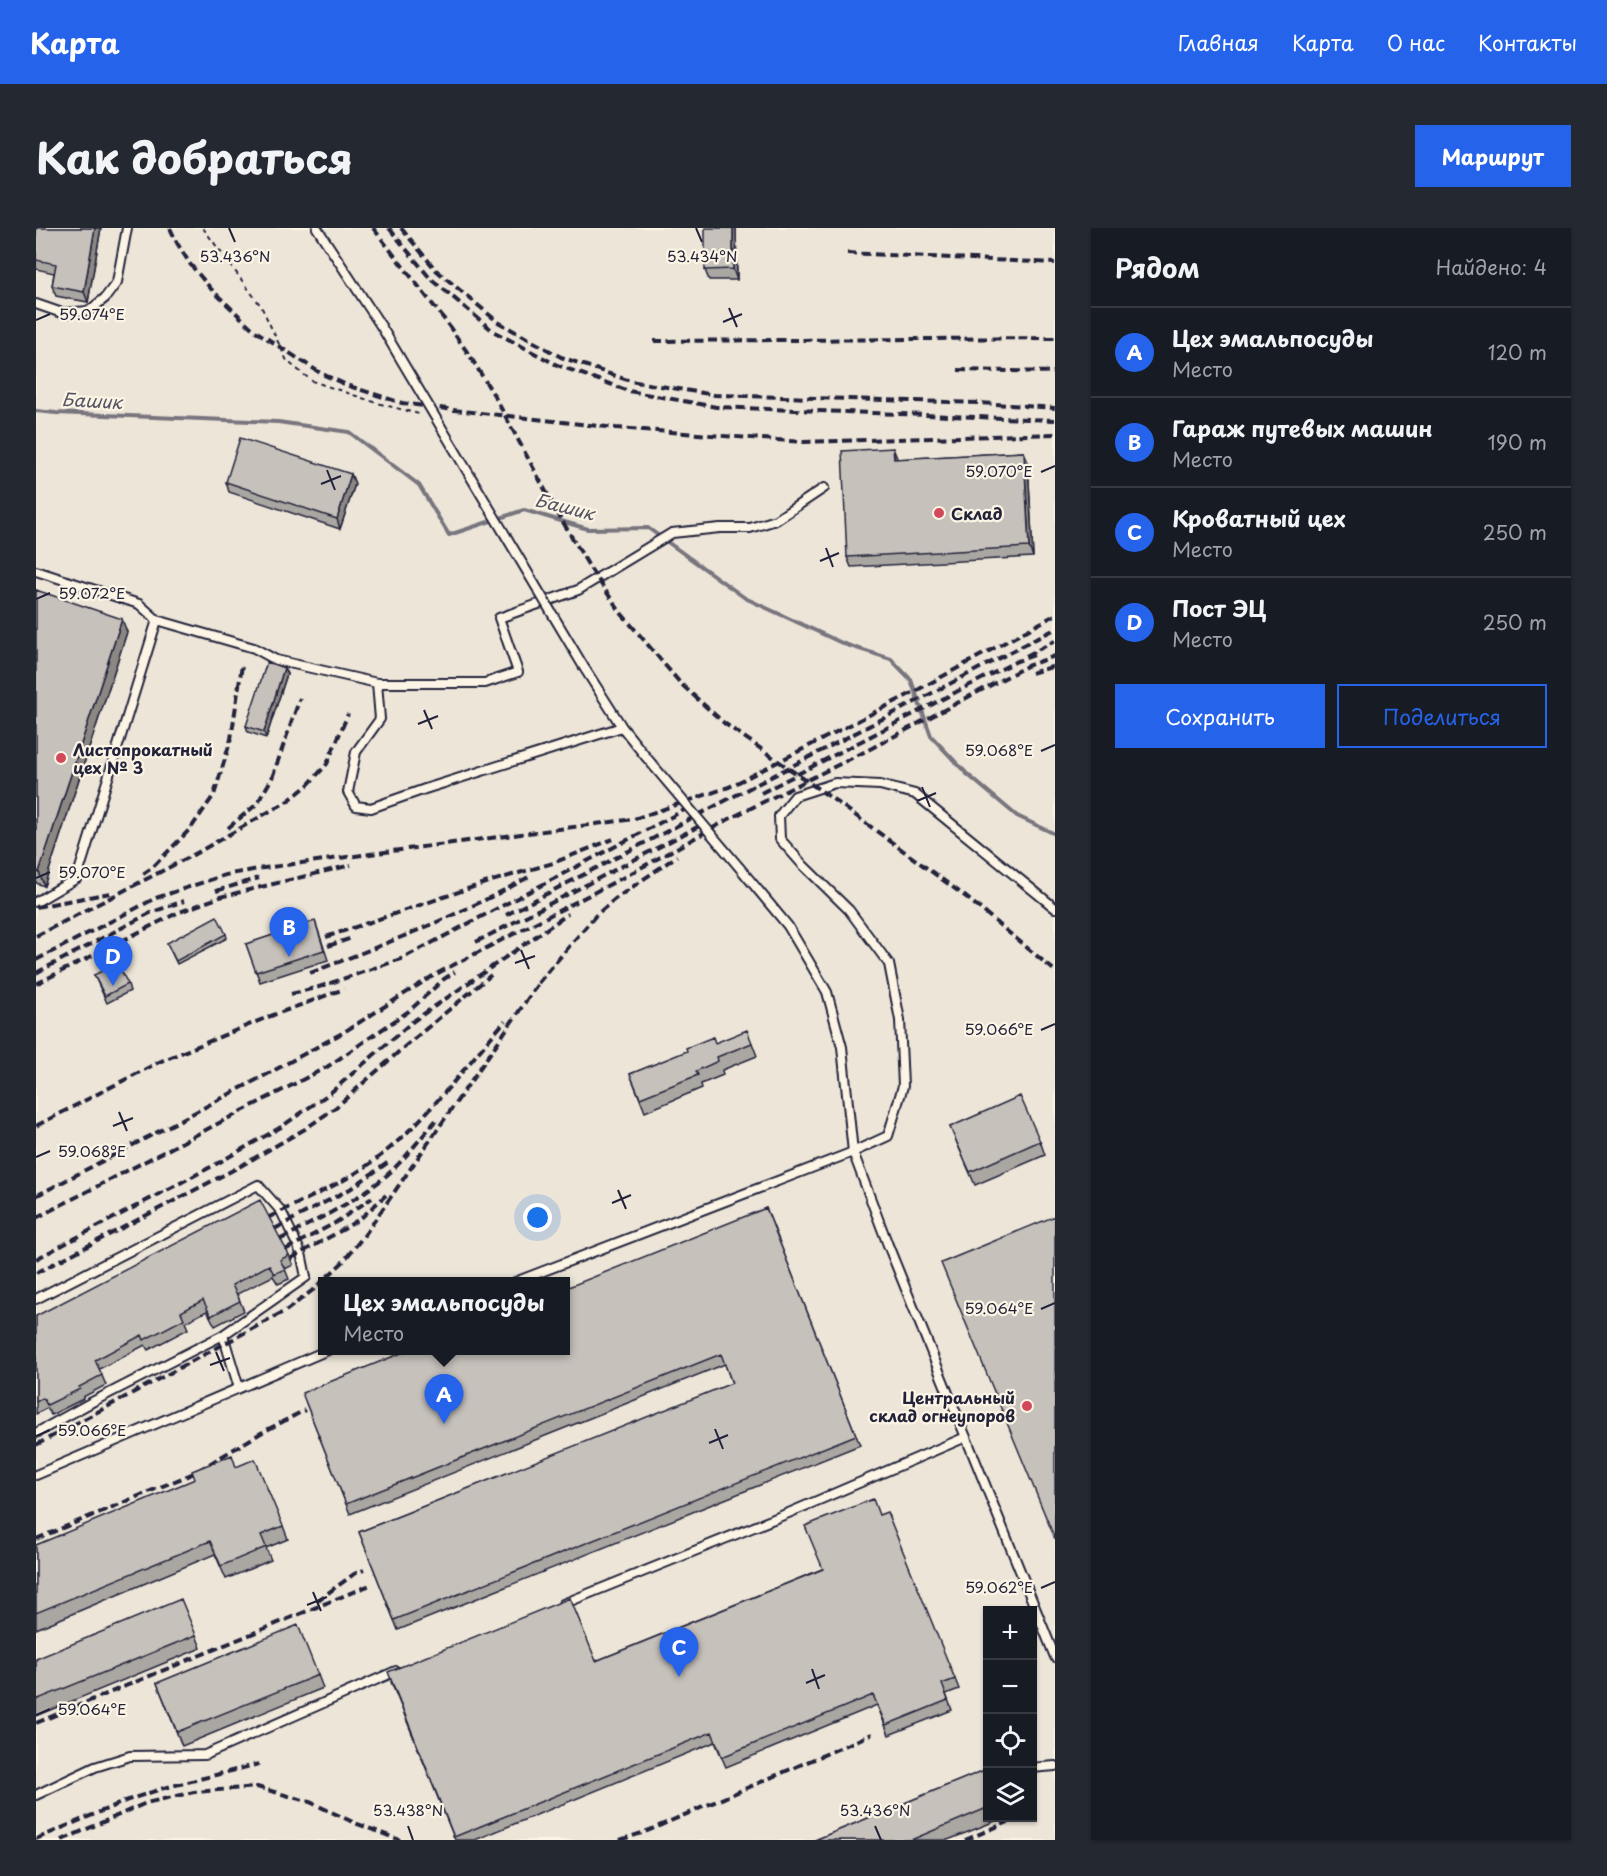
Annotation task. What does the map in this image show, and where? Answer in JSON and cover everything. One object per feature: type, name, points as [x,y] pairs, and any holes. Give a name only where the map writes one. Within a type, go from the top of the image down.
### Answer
[{"type":"lane","points":[[36,304],[62,313],[89,311],[105,298],[117,282],[127,228]]},
{"type":"lane","points":[[317,228],[381,326],[585,669],[622,727],[788,926],[827,992],[842,1047],[853,1152],[888,1245],[1055,1657]]},
{"type":"lane","points":[[36,571],[139,604],[157,620],[254,648],[276,660],[377,683],[485,683],[518,672],[499,618],[578,590],[672,533],[720,528],[750,528],[776,520],[824,488]]},
{"type":"lane","points":[[36,902],[77,878],[157,620]]},
{"type":"lane","points":[[377,683],[380,719],[356,752],[348,792],[356,806],[371,808],[622,727]]},
{"type":"lane","points":[[525,1277],[853,1152],[888,1136],[903,1086],[900,1020],[889,964],[849,910],[802,865],[780,838],[778,816],[795,796],[836,783],[880,785],[915,794],[1055,908]]},
{"type":"lane","points":[[36,1299],[258,1185],[281,1211],[301,1253],[306,1276],[223,1335],[36,1433]]},
{"type":"lane","points":[[223,1335],[239,1388]]},
{"type":"lane","points":[[36,1475],[318,1354]]},
{"type":"lane","points":[[552,1608],[791,1512],[966,1437]]},
{"type":"lane","points":[[36,1795],[94,1767],[130,1756],[205,1755],[399,1670]]},
{"type":"lane","points":[[1037,1768],[1055,1766]]},
{"type":"path","points":[[203,228],[261,306],[287,361],[312,381],[376,403],[419,414]]},
{"type":"shaded area","points":[[36,228],[1055,228],[1055,1840],[36,1840]]},
{"type":"building","points":[[36,228],[95,228],[84,292],[52,286],[56,264],[36,260]]},
{"type":"building","points":[[705,228],[733,228],[733,269],[705,270]]},
{"type":"building","points":[[240,438],[351,474],[337,519],[226,482]]},
{"type":"building","name":"Склад","points":[[893,448],[894,459],[1024,452],[1029,547],[847,557],[842,451]]},
{"type":"building","name":"Листопрокатный цех № 3","points":[[36,590],[122,619],[39,872],[36,871]]},
{"type":"building","points":[[267,662],[284,668],[264,732],[246,726]]},
{"type":"building","points":[[217,916],[226,934],[176,961],[167,943]]},
{"type":"building","points":[[315,921],[324,950],[256,972],[246,944]]},
{"type":"building","points":[[117,963],[128,984],[105,996],[94,975]]},
{"type":"building","points":[[747,1030],[752,1043],[717,1057],[718,1061],[696,1071],[698,1075],[640,1098],[630,1074],[687,1051],[686,1048],[713,1037],[715,1043]]},
{"type":"building","points":[[1020,1096],[1040,1141],[970,1172],[950,1127]]},
{"type":"building","points":[[260,1200],[289,1255],[280,1260],[285,1269],[274,1274],[269,1265],[232,1285],[240,1301],[211,1316],[203,1300],[181,1312],[184,1319],[144,1340],[142,1335],[95,1360],[102,1375],[79,1387],[80,1389],[47,1405],[43,1398],[36,1402],[36,1316]]},
{"type":"building","points":[[766,1208],[856,1435],[394,1620],[359,1532],[732,1383],[721,1354],[346,1504],[302,1393],[397,1355],[570,1355],[570,1286]]},
{"type":"building","name":"Центральный склад огнеупоров","points":[[1055,1216],[1055,1539],[941,1263]]},
{"type":"building","points":[[232,1455],[236,1467],[255,1459],[283,1526],[261,1535],[266,1547],[221,1566],[210,1541],[36,1613],[36,1545],[195,1479],[192,1471]]},
{"type":"building","points":[[873,1499],[879,1515],[887,1512],[955,1679],[942,1684],[948,1700],[886,1725],[873,1695],[722,1757],[712,1732],[454,1837],[388,1672],[570,1598],[596,1661],[823,1569],[805,1526]]},
{"type":"building","points":[[181,1599],[196,1635],[36,1700],[36,1659]]},
{"type":"building","points":[[298,1625],[318,1675],[177,1732],[157,1683]]},
{"type":"building","points":[[983,1771],[983,1810],[911,1840],[815,1840]]},
{"type":"waterway","name":"Башик","points":[[36,411],[278,422],[349,432],[419,485],[449,535],[524,510],[588,529],[648,528],[745,598],[844,644],[891,659],[911,680],[931,736],[967,774],[1017,816],[1055,834]]},
{"type":"railway","points":[[170,228],[190,264],[212,290],[254,330],[322,374],[349,386],[402,403],[616,428],[804,442],[1055,434]]},
{"type":"railway","points":[[373,228],[470,356],[590,568],[621,613],[681,684],[724,723],[844,807],[966,897],[1055,971]]},
{"type":"railway","points":[[389,228],[429,277],[493,331],[557,365],[629,391],[716,407],[1055,420]]},
{"type":"railway","points":[[401,228],[436,270],[498,322],[561,357],[630,381],[715,395],[980,403],[1055,408]]},
{"type":"railway","points":[[847,253],[1055,263]]},
{"type":"railway","points":[[654,341],[1055,338]]},
{"type":"railway","points":[[958,370],[1055,372]]},
{"type":"railway","points":[[36,960],[156,898],[225,875],[634,819],[729,787],[912,693],[1055,615]]},
{"type":"railway","points":[[506,915],[1055,629]]},
{"type":"railway","points":[[1026,656],[1055,641]]},
{"type":"railway","points":[[761,793],[1017,661],[1034,655]]},
{"type":"railway","points":[[36,1196],[344,1032],[436,974],[626,876],[731,818],[872,748],[1027,666],[1055,656]]},
{"type":"railway","points":[[143,874],[153,867],[191,828],[214,795],[231,739],[242,665]]},
{"type":"railway","points":[[1031,673],[1055,666]]},
{"type":"railway","points":[[228,828],[257,804],[272,778],[300,698]]},
{"type":"railway","points":[[36,936],[193,855],[288,801],[308,785],[327,764],[348,714]]},
{"type":"railway","points":[[291,994],[319,987],[401,959],[692,806]]},
{"type":"railway","points":[[476,942],[703,824]]},
{"type":"railway","points":[[326,937],[485,883],[553,863],[613,839]]},
{"type":"railway","points":[[538,983],[596,915],[677,856]]},
{"type":"railway","points":[[36,984],[177,913],[220,897],[351,865]]},
{"type":"railway","points":[[310,973],[451,916],[532,875]]},
{"type":"railway","points":[[216,891],[259,878]]},
{"type":"railway","points":[[36,907],[110,893]]},
{"type":"railway","points":[[36,973],[150,913],[184,901]]},
{"type":"railway","points":[[36,1259],[220,1162],[281,1127],[330,1093],[412,1022],[568,914]]},
{"type":"railway","points":[[328,946],[352,938]]},
{"type":"railway","points":[[36,1218],[327,1067],[409,1011],[455,972]]},
{"type":"railway","points":[[36,1273],[237,1168],[305,1129],[335,1108],[491,975]]},
{"type":"railway","points":[[327,1277],[342,1263],[366,1233],[542,978]]},
{"type":"railway","points":[[36,1126],[159,1062],[268,1017],[344,989]]},
{"type":"railway","points":[[257,1223],[334,1185],[380,1157],[436,1102],[505,1021]]},
{"type":"railway","points":[[269,1246],[361,1195],[391,1172],[437,1119]]},
{"type":"railway","points":[[263,1235],[350,1189],[390,1161]]},
{"type":"railway","points":[[279,1265],[344,1229],[362,1217],[386,1195]]},
{"type":"railway","points":[[274,1256],[335,1223],[372,1198]]},
{"type":"railway","points":[[36,1445],[287,1310],[318,1285]]},
{"type":"railway","points":[[36,1539],[194,1473],[305,1410]]},
{"type":"railway","points":[[317,1601],[354,1574],[364,1570]]},
{"type":"railway","points":[[36,1723],[370,1585]]},
{"type":"railway","points":[[620,1840],[645,1832],[872,1734]]},
{"type":"railway","points":[[36,1839],[128,1800],[164,1788],[259,1764]]},
{"type":"railway","points":[[62,1840],[146,1803],[194,1792],[257,1787],[310,1802],[355,1823],[400,1840]]},
{"type":"railway","points":[[965,1840],[1008,1822]]},
{"type":"place","name":"Склад","points":[[939,513]]},
{"type":"place","name":"Листопрокатный цех № 3","points":[[61,758]]},
{"type":"place","name":"Гараж путевых машин","points":[[289,957]]},
{"type":"place","name":"Поcт ЭЦ","points":[[113,986]]},
{"type":"place","name":"Центральный склад огнеупоров","points":[[1027,1406]]},
{"type":"place","name":"Цех эмальпосуды","points":[[444,1424]]},
{"type":"place","name":"Кроватный цех","points":[[679,1677]]}]
